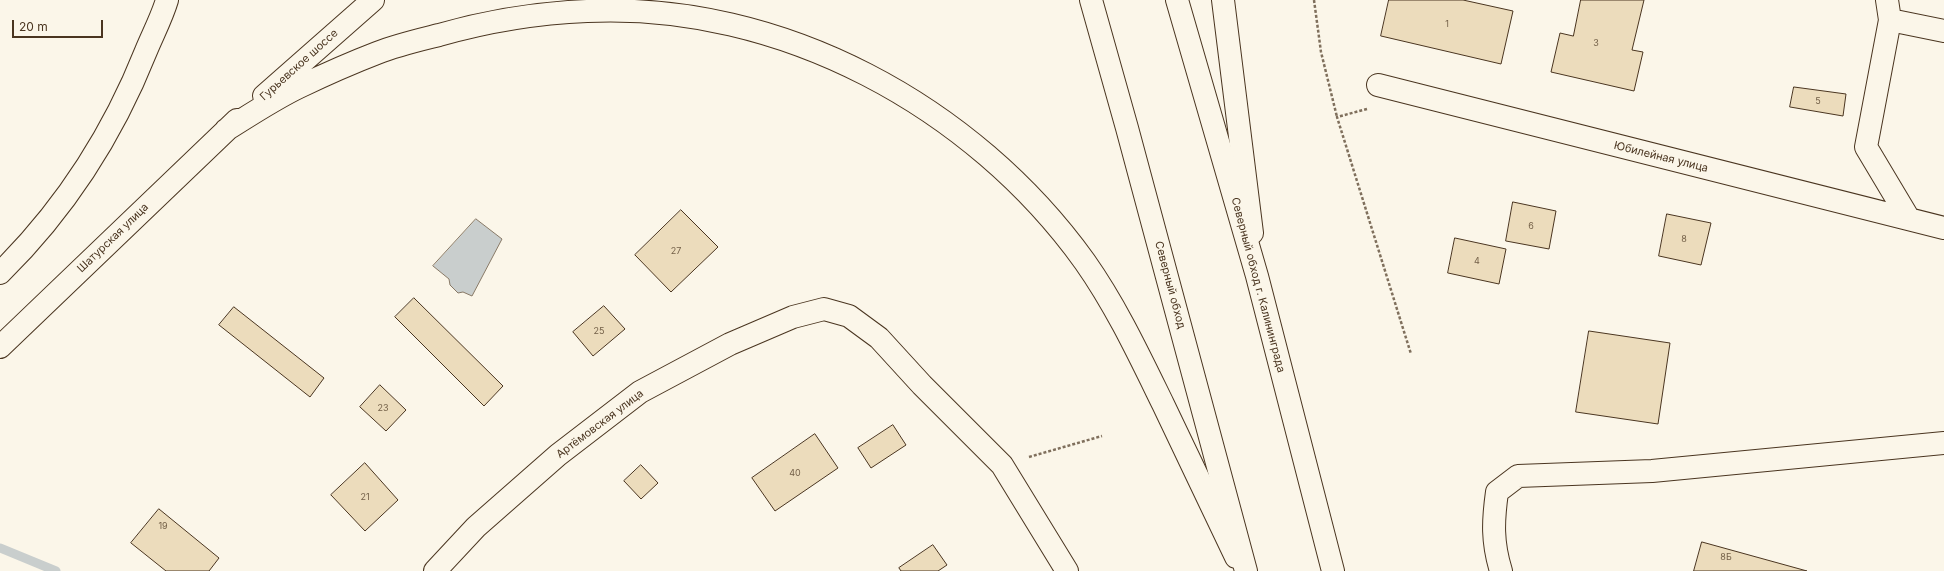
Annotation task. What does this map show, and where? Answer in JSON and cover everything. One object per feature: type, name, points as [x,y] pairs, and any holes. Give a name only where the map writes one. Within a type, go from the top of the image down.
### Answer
[{"type":"main road","points":[[0,273],[22,251],[67,196],[104,140],[132,86],[167,0]]},
{"type":"main road","name":"Гурьевское шоссе","points":[[226,130],[373,0]]},
{"type":"main road","name":"Северный обход","points":[[1091,0],[1136,158],[1245,571]]},
{"type":"main road","name":"Северный обход г. Калининграда","points":[[1177,0],[1257,276],[1333,571]]},
{"type":"main road","points":[[1223,0],[1257,276]]},
{"type":"main road","points":[[226,130],[297,88],[378,52],[472,26],[536,14],[589,10],[648,12],[701,18],[754,31],[819,52],[881,81],[958,132],[1009,175],[1059,229],[1084,260],[1126,327],[1245,571]]},
{"type":"main road","points":[[1909,219],[1866,147],[1888,10],[1944,31]]},
{"type":"main road","name":"Юбилейная улица","points":[[1378,85],[1944,228]]},
{"type":"main road","name":"Шатурская улица","points":[[0,347],[226,130]]},
{"type":"main road","name":"Артёмовская улица","points":[[435,571],[476,528],[558,455],[640,392],[730,344],[793,317],[824,309],[849,316],[879,338],[922,385],[1002,465],[1067,571]]},
{"type":"main road","points":[[1501,571],[1496,556],[1493,524],[1497,492],[1518,476],[1652,471],[1944,443]]},
{"type":"path","points":[[1314,0],[1321,52],[1337,117],[1411,354]]},
{"type":"path","points":[[1337,117],[1368,109]]},
{"type":"path","points":[[1002,465],[1102,436]]},
{"type":"shaded area","points":[[476,219],[502,239],[472,296],[463,292],[458,293],[450,285],[449,279],[433,266]]},
{"type":"building","points":[[1389,0],[1463,0],[1513,11],[1501,64],[1381,36]]},
{"type":"building","points":[[1581,0],[1644,0],[1632,50],[1643,52],[1634,91],[1551,72],[1560,33],[1573,36]]},
{"type":"building","points":[[1794,87],[1846,94],[1843,116],[1790,107]]},
{"type":"building","points":[[1513,202],[1556,211],[1549,249],[1506,241]]},
{"type":"building","points":[[681,210],[718,247],[671,292],[635,255]]},
{"type":"building","points":[[1667,214],[1711,223],[1701,265],[1659,256]]},
{"type":"building","points":[[1455,238],[1506,249],[1499,284],[1448,273]]},
{"type":"building","points":[[414,298],[503,386],[484,406],[395,317]]},
{"type":"building","points":[[604,306],[625,329],[593,356],[573,332]]},
{"type":"building","points":[[234,307],[324,378],[310,397],[219,325]]},
{"type":"building","points":[[1589,331],[1670,343],[1658,424],[1576,412]]},
{"type":"building","points":[[380,385],[406,410],[386,431],[360,407]]},
{"type":"building","points":[[893,425],[906,445],[871,468],[858,448]]},
{"type":"building","points":[[815,434],[838,468],[775,511],[752,478]]},
{"type":"building","points":[[365,463],[398,500],[365,531],[331,495]]},
{"type":"building","points":[[641,465],[658,483],[641,499],[624,481]]},
{"type":"building","points":[[159,509],[219,558],[209,571],[166,571],[131,543]]},
{"type":"building","points":[[1702,542],[1807,571],[1694,571]]},
{"type":"building","points":[[933,545],[947,565],[938,571],[901,571],[899,568]]},
{"type":"waterway","points":[[0,548],[56,571]]}]
